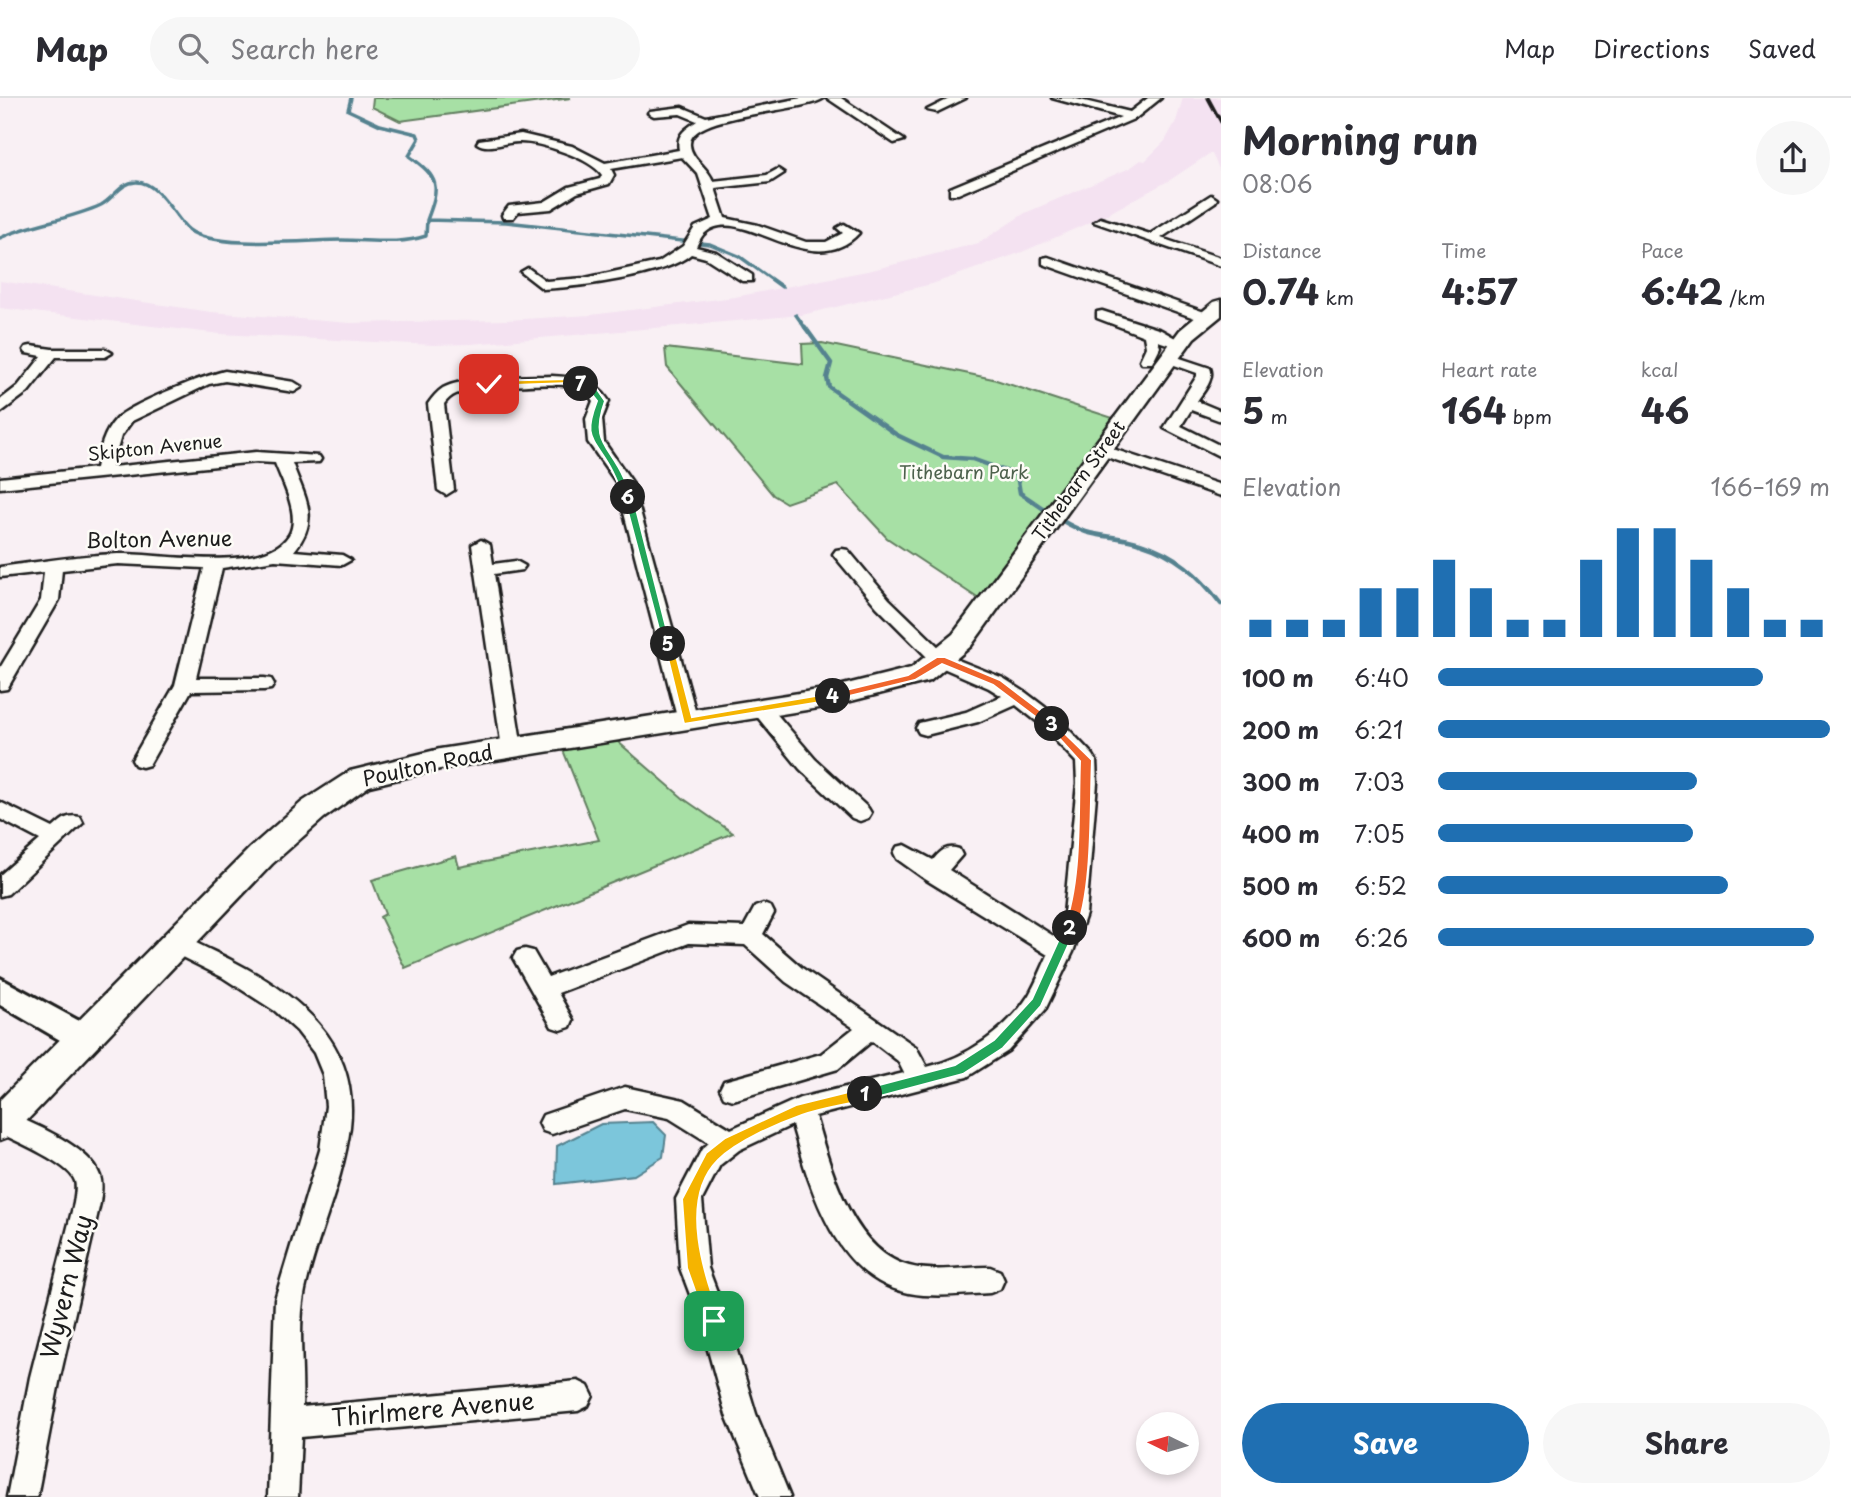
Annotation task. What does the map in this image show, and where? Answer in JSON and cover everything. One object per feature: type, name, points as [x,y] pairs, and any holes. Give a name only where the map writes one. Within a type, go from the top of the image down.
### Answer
[{"type":"main road","name":"Tithebarn Street","points":[[941,660],[962,640],[1054,516],[1165,354],[1214,312]]},
{"type":"main road","name":"Poulton Road","points":[[1,1123],[261,856],[313,810],[347,785],[371,774],[428,761],[761,709],[912,678],[941,660]]},
{"type":"street","points":[[720,221],[704,173],[685,153],[683,141],[687,133],[705,121],[818,98]]},
{"type":"street","points":[[833,98],[898,140]]},
{"type":"street","points":[[933,110],[960,98]]},
{"type":"street","points":[[1058,98],[1132,116]]},
{"type":"street","points":[[954,191],[1132,116],[1155,98]]},
{"type":"street","points":[[654,113],[682,110],[705,121]]},
{"type":"street","points":[[483,144],[525,134],[568,149],[603,167],[608,175],[605,181],[573,190],[547,206],[511,212],[492,210]]},
{"type":"street","points":[[603,167],[685,153]]},
{"type":"street","points":[[710,185],[777,178]]},
{"type":"street","points":[[1151,239],[1211,198]]},
{"type":"street","points":[[528,272],[542,288],[585,282],[663,265],[679,257],[700,230],[720,221],[757,229],[794,245],[810,247],[836,242],[848,231],[868,233]]},
{"type":"street","points":[[1100,222],[1221,262]]},
{"type":"street","points":[[691,244],[747,278]]},
{"type":"street","points":[[1072,254],[1052,263],[1214,312]]},
{"type":"street","points":[[1102,315],[1156,334],[1165,354]]},
{"type":"street","points":[[1156,334],[1150,338],[1153,347],[1205,371],[1172,428],[1221,453]]},
{"type":"street","points":[[32,350],[52,353],[105,353]]},
{"type":"street","points":[[0,408],[23,389],[52,353]]},
{"type":"street","points":[[103,472],[111,435],[116,426],[211,374],[274,377],[294,387]]},
{"type":"street","points":[[463,473],[445,482],[436,404],[452,390],[489,384],[569,381],[584,385],[598,395],[601,401],[594,419],[596,442],[624,482],[688,721]]},
{"type":"street","points":[[1201,382],[1221,385]]},
{"type":"street","points":[[1187,403],[1221,416]]},
{"type":"street","points":[[1111,436],[1221,491]]},
{"type":"street","name":"Skipton Avenue","points":[[0,483],[256,457],[313,459]]},
{"type":"street","points":[[275,555],[294,541],[300,520],[282,458]]},
{"type":"street","points":[[481,545],[512,748]]},
{"type":"street","points":[[775,1497],[741,1415],[714,1321],[694,1268],[689,1199],[711,1157],[730,1142],[800,1109],[958,1070],[999,1044],[1037,1003],[1061,952],[1075,914],[1084,822],[1086,760],[1047,719],[1018,697],[996,683],[941,660],[883,603],[842,554]]},
{"type":"street","name":"Bolton Avenue","points":[[0,572],[121,558],[214,564],[253,561],[275,555],[342,560]]},
{"type":"street","points":[[142,761],[170,732],[185,685],[214,564]]},
{"type":"street","points":[[485,570],[516,566]]},
{"type":"street","points":[[9,681],[50,600],[53,567]]},
{"type":"street","points":[[185,685],[264,684]]},
{"type":"street","points":[[926,729],[971,717],[1018,697]]},
{"type":"street","points":[[761,709],[820,780],[860,813]]},
{"type":"street","points":[[0,810],[63,830],[0,888]]},
{"type":"street","points":[[905,853],[1061,952]]},
{"type":"street","points":[[933,873],[951,855]]},
{"type":"street","points":[[750,936],[763,913]]},
{"type":"street","points":[[544,988],[688,934],[750,936],[794,975],[907,1054],[921,1080]]},
{"type":"street","points":[[176,944],[245,978],[306,1022],[325,1050],[336,1075],[339,1106],[333,1144],[290,1293],[288,1423],[283,1497]]},
{"type":"street","points":[[525,958],[561,1020]]},
{"type":"street","points":[[0,990],[83,1038]]},
{"type":"street","points":[[733,1089],[829,1062],[872,1027]]},
{"type":"street","points":[[552,1122],[625,1098],[675,1108],[730,1142]]},
{"type":"street","points":[[800,1109],[818,1166],[845,1231],[869,1258],[905,1279],[990,1280]]},
{"type":"street","name":"Wyvern Way","points":[[1,1123],[72,1160],[86,1174],[89,1187],[45,1377],[22,1497]]},
{"type":"street","name":"Thirlmere Avenue","points":[[288,1423],[578,1396]]},
{"type":"shaded area","points":[[1183,98],[1221,98],[1221,173],[1212,154],[1209,154],[1170,180],[1102,217],[1022,252],[932,284],[802,315],[433,345],[220,334],[0,308],[0,281],[211,312],[350,323],[507,320],[591,315],[735,297],[872,270],[979,243],[1025,213],[1130,168],[1141,160],[1145,161],[1165,141],[1176,121]]},
{"type":"green space","points":[[373,98],[571,98],[400,121],[372,107]]},
{"type":"green space","name":"Tithebarn Park","points":[[822,343],[993,379],[1122,421],[988,605],[887,538],[838,485],[786,503],[773,495],[667,367],[665,348],[803,364],[802,344]]},
{"type":"green space","points":[[617,741],[684,799],[733,833],[405,968],[380,917],[385,914],[372,880],[456,856],[459,867],[599,840],[563,750]]},
{"type":"water","points":[[653,1122],[666,1135],[663,1157],[634,1175],[556,1184],[557,1146],[601,1124]]},
{"type":"waterway","points":[[351,98],[348,110],[380,125],[417,134],[419,139],[409,156],[427,170],[432,177],[435,191],[427,220]]},
{"type":"waterway","points":[[0,238],[89,210],[101,205],[126,185],[136,182],[144,183],[159,194],[189,230],[219,240],[262,242],[416,239],[426,236],[427,220]]},
{"type":"waterway","points":[[427,220],[506,222],[710,244],[739,256],[782,287]]},
{"type":"waterway","points":[[796,315],[806,329]]},
{"type":"waterway","points":[[805,327],[831,363],[827,378],[829,387],[897,435],[943,457],[972,459],[1017,475],[1020,493],[1052,514],[1086,532],[1133,541],[1165,553],[1195,575],[1221,604]]},
{"type":"railway","points":[[1208,98],[1221,122]]},
{"type":"route","points":[[489,384],[569,381],[584,385],[598,395],[601,401],[594,419],[596,442],[624,482],[688,721],[831,696],[912,678],[941,660],[996,683],[1018,697],[1047,719],[1086,760],[1082,860],[1075,914],[1037,1003],[999,1044],[958,1070],[800,1109],[730,1142],[711,1157],[689,1199],[694,1268],[714,1321]]}]
